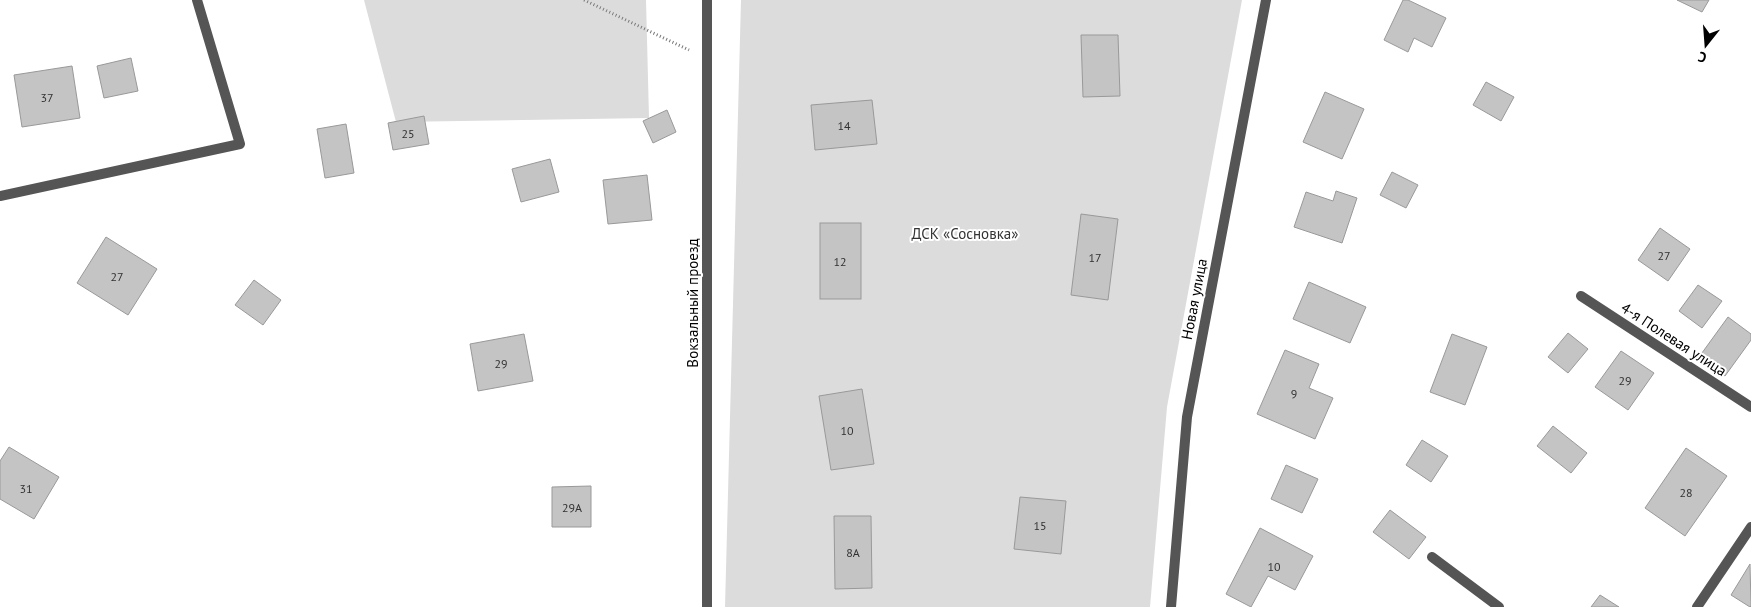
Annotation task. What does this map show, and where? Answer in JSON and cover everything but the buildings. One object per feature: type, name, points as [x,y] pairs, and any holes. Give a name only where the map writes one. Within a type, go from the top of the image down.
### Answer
[{"type":"street","points":[[0,196],[240,144],[197,0]]},
{"type":"street","name":"Вокзальный проезд","points":[[707,0],[707,607]]},
{"type":"street","name":"Новая улица","points":[[1171,607],[1187,417],[1266,0]]},
{"type":"street","name":"4-я Полевая улица","points":[[1581,296],[1751,407]]},
{"type":"street","points":[[1697,607],[1751,527]]},
{"type":"street","points":[[1432,557],[1499,607]]},
{"type":"path","points":[[584,0],[707,59]]},
{"type":"green space","points":[[364,0],[646,0],[649,118],[396,122]]},
{"type":"green space","name":"ДСК «Сосновка»","points":[[741,0],[1242,0],[1167,407],[1150,607],[725,607]]}]
